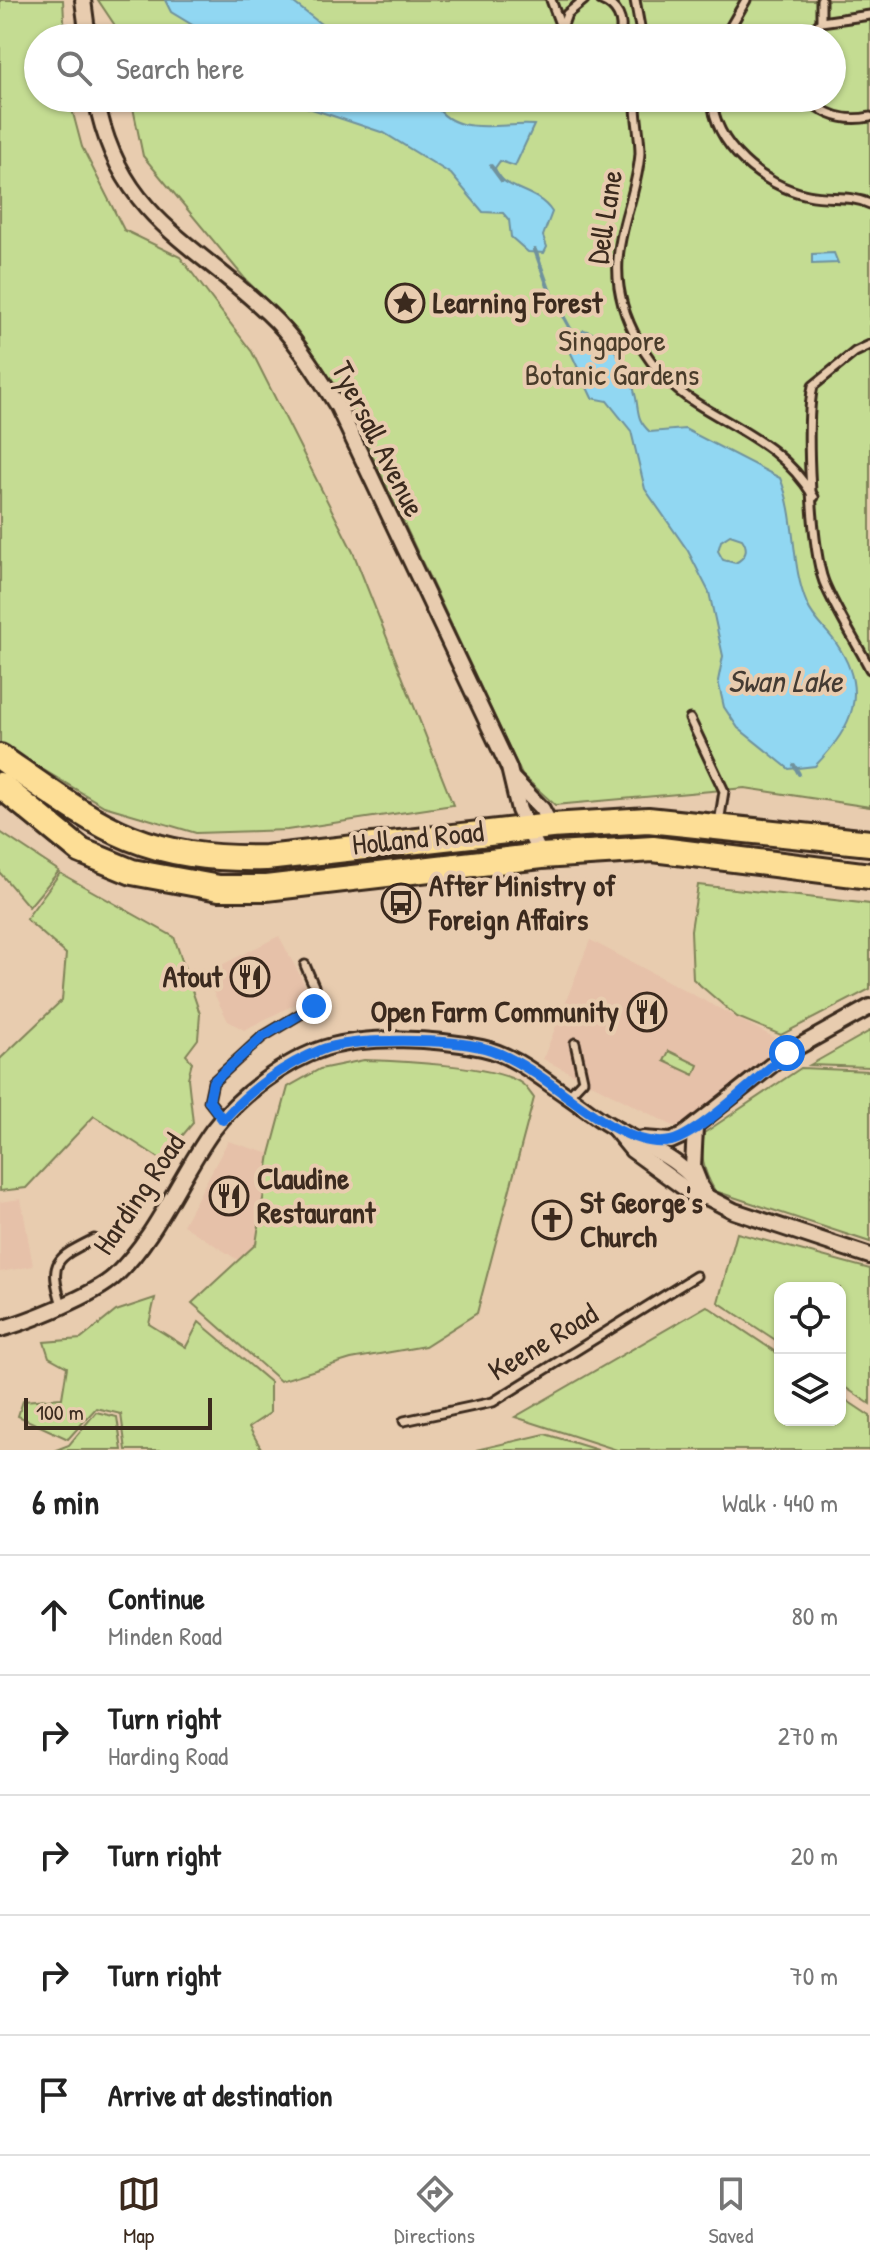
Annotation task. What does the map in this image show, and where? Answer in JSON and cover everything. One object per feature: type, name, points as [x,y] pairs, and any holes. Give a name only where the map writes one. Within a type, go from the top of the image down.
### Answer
[{"type":"main road","name":"Holland Road","points":[[0,757],[96,824],[142,845],[179,854],[223,859],[266,858],[540,828],[648,820],[870,843]]},
{"type":"main road","name":"Holland Road","points":[[0,785],[81,851],[132,872],[174,883],[219,888],[266,888],[541,856],[653,849],[870,876]]},
{"type":"street","points":[[83,0],[86,24]]},
{"type":"street","name":"Tyersall Avenue","points":[[100,112],[108,145],[132,191],[151,215],[269,314],[306,356],[338,407],[512,778],[519,810],[540,828],[541,856]]},
{"type":"street","points":[[512,778],[542,809],[540,828]]},
{"type":"street","points":[[639,1138],[671,1141],[695,1128],[787,1053],[870,1007]]},
{"type":"street","name":"Harding Road","points":[[0,1329],[29,1321],[114,1277],[146,1238],[223,1120],[276,1073],[324,1049],[377,1041],[484,1048],[532,1071],[612,1127],[639,1138],[699,1182]]},
{"type":"street","name":"Harding Road","points":[[612,1127],[632,1150],[698,1198],[707,1197],[734,1211],[870,1256]]},
{"type":"street","points":[[663,1174],[695,1128]]},
{"type":"street","points":[[695,1128],[693,1167],[707,1197]]},
{"type":"lane","points":[[551,0],[563,24]]},
{"type":"lane","points":[[563,24],[567,14],[584,0]]},
{"type":"lane","points":[[601,0],[617,12],[621,24]]},
{"type":"lane","points":[[635,0],[640,24]]},
{"type":"lane","points":[[732,24],[746,0]]},
{"type":"lane","points":[[821,0],[821,22],[870,15]]},
{"type":"lane","name":"Dell Lane","points":[[637,112],[640,152],[618,259],[622,298],[631,328],[677,391],[774,448],[802,478],[814,497]]},
{"type":"lane","points":[[713,112],[722,136],[774,183],[808,195],[851,197],[870,204]]},
{"type":"lane","points":[[822,112],[840,118],[870,117]]},
{"type":"lane","points":[[870,345],[855,352],[813,386],[810,439],[816,546],[824,581],[870,669]]},
{"type":"lane","points":[[690,719],[724,791],[719,825]]},
{"type":"lane","points":[[223,1120],[209,1101],[213,1082],[262,1037],[314,1006],[314,986],[305,965]]},
{"type":"lane","points":[[568,1096],[583,1080],[575,1043]]},
{"type":"lane","points":[[62,1305],[53,1277],[55,1266],[61,1255],[94,1239]]},
{"type":"lane","name":"Keene Road","points":[[404,1421],[493,1402],[696,1276]]},
{"type":"shaded area","points":[[279,936],[311,996],[244,1030],[228,1021],[204,974]]},
{"type":"shaded area","points":[[590,940],[792,1047],[685,1132],[543,1059]]},
{"type":"shaded area","points":[[228,1141],[270,1154],[256,1244],[238,1260],[183,1225]]},
{"type":"shaded area","points":[[21,1199],[33,1266],[0,1272],[0,1202]]},
{"type":"green space","points":[[0,0],[63,0],[64,24],[24,24],[24,112],[73,112],[82,147],[124,230],[180,257],[252,352],[353,552],[453,805],[287,830],[196,833],[104,806],[0,744]]},
{"type":"green space","name":"Singapore Botanic Gardens","points":[[98,0],[870,0],[870,807],[745,788],[555,805],[522,775],[348,404],[297,330],[246,280],[143,156],[134,112],[846,112],[846,24],[114,24]]},
{"type":"green space","points":[[0,832],[59,871],[29,907],[0,873]]},
{"type":"green space","points":[[60,873],[174,937],[200,1014],[198,1039],[186,1055],[192,1062],[188,1078],[193,1123],[162,1160],[94,1116],[26,1188],[0,1191],[0,1059],[62,1000],[66,954],[26,919]]},
{"type":"green space","points":[[698,885],[870,904],[870,989],[781,1035],[737,1017],[693,979],[691,930]]},
{"type":"green space","points":[[870,1031],[870,1067],[810,1065]]},
{"type":"green space","points":[[669,1051],[698,1065],[694,1075],[664,1061]]},
{"type":"green space","points":[[364,1060],[445,1065],[490,1072],[521,1083],[534,1098],[477,1313],[425,1346],[351,1359],[280,1381],[192,1303],[256,1244],[270,1154],[288,1087],[320,1069]]},
{"type":"green space","points":[[801,1068],[870,1071],[870,1242],[715,1191],[708,1177],[702,1149],[704,1133]]},
{"type":"green space","points":[[737,1233],[870,1269],[870,1404],[846,1388],[846,1282],[774,1282],[774,1339],[718,1302]]},
{"type":"green space","points":[[155,1298],[149,1324],[186,1347],[199,1322],[270,1382],[270,1413],[249,1427],[262,1450],[126,1450],[121,1414],[96,1408],[68,1439],[18,1416],[23,1401],[62,1398],[67,1367],[49,1357],[44,1342],[81,1339],[116,1311]]},
{"type":"green space","points":[[707,1306],[774,1351],[774,1426],[846,1426],[846,1400],[870,1416],[870,1450],[617,1450],[515,1417]]},
{"type":"green space","points":[[96,1412],[117,1417],[122,1450],[56,1450],[69,1445]]},
{"type":"green space","points":[[545,1434],[598,1450],[476,1450]]},
{"type":"water","points":[[165,0],[290,0],[321,24],[191,24],[171,12]]},
{"type":"water","points":[[321,112],[441,112],[450,120],[477,126],[534,125],[515,166],[500,161],[495,168],[504,181],[537,198],[552,212],[543,236],[547,247],[544,253],[528,252],[511,237],[509,220],[503,213],[483,212],[451,174],[384,133]]},
{"type":"water","points":[[834,253],[838,263],[812,264],[812,254]]},
{"type":"water","name":"Swan Lake","points":[[584,330],[612,347],[625,365],[638,413],[650,432],[685,429],[780,478],[807,604],[846,661],[854,693],[852,709],[839,738],[815,766],[789,769],[738,728],[724,707],[718,681],[723,656],[709,592],[688,551],[645,489],[631,431],[607,401],[592,398],[569,349],[575,337]],"holes":[[[730,535],[742,539],[746,550],[742,559],[735,563],[723,560],[718,551],[721,541]]]},
{"type":"waterway","points":[[491,166],[502,181]]},
{"type":"waterway","points":[[535,250],[551,295]]},
{"type":"waterway","points":[[557,305],[577,341]]},
{"type":"waterway","points":[[794,765],[799,774]]},
{"type":"place","name":"Learning Forest","points":[[405,303]]},
{"type":"place","name":"After Ministry of Foreign Affairs","points":[[401,903]]},
{"type":"place","name":"Atout","points":[[250,977]]},
{"type":"place","name":"Open Farm Community","points":[[647,1012]]},
{"type":"place","name":"Claudine Restaurant","points":[[229,1196]]},
{"type":"place","name":"St George's Church","points":[[552,1220]]},
{"type":"route","points":[[314,1006],[262,1037],[213,1082],[209,1101],[223,1120],[234,1107],[276,1073],[324,1049],[377,1041],[430,1043],[484,1048],[532,1071],[612,1127],[639,1138],[671,1141],[695,1128],[787,1053]]}]
